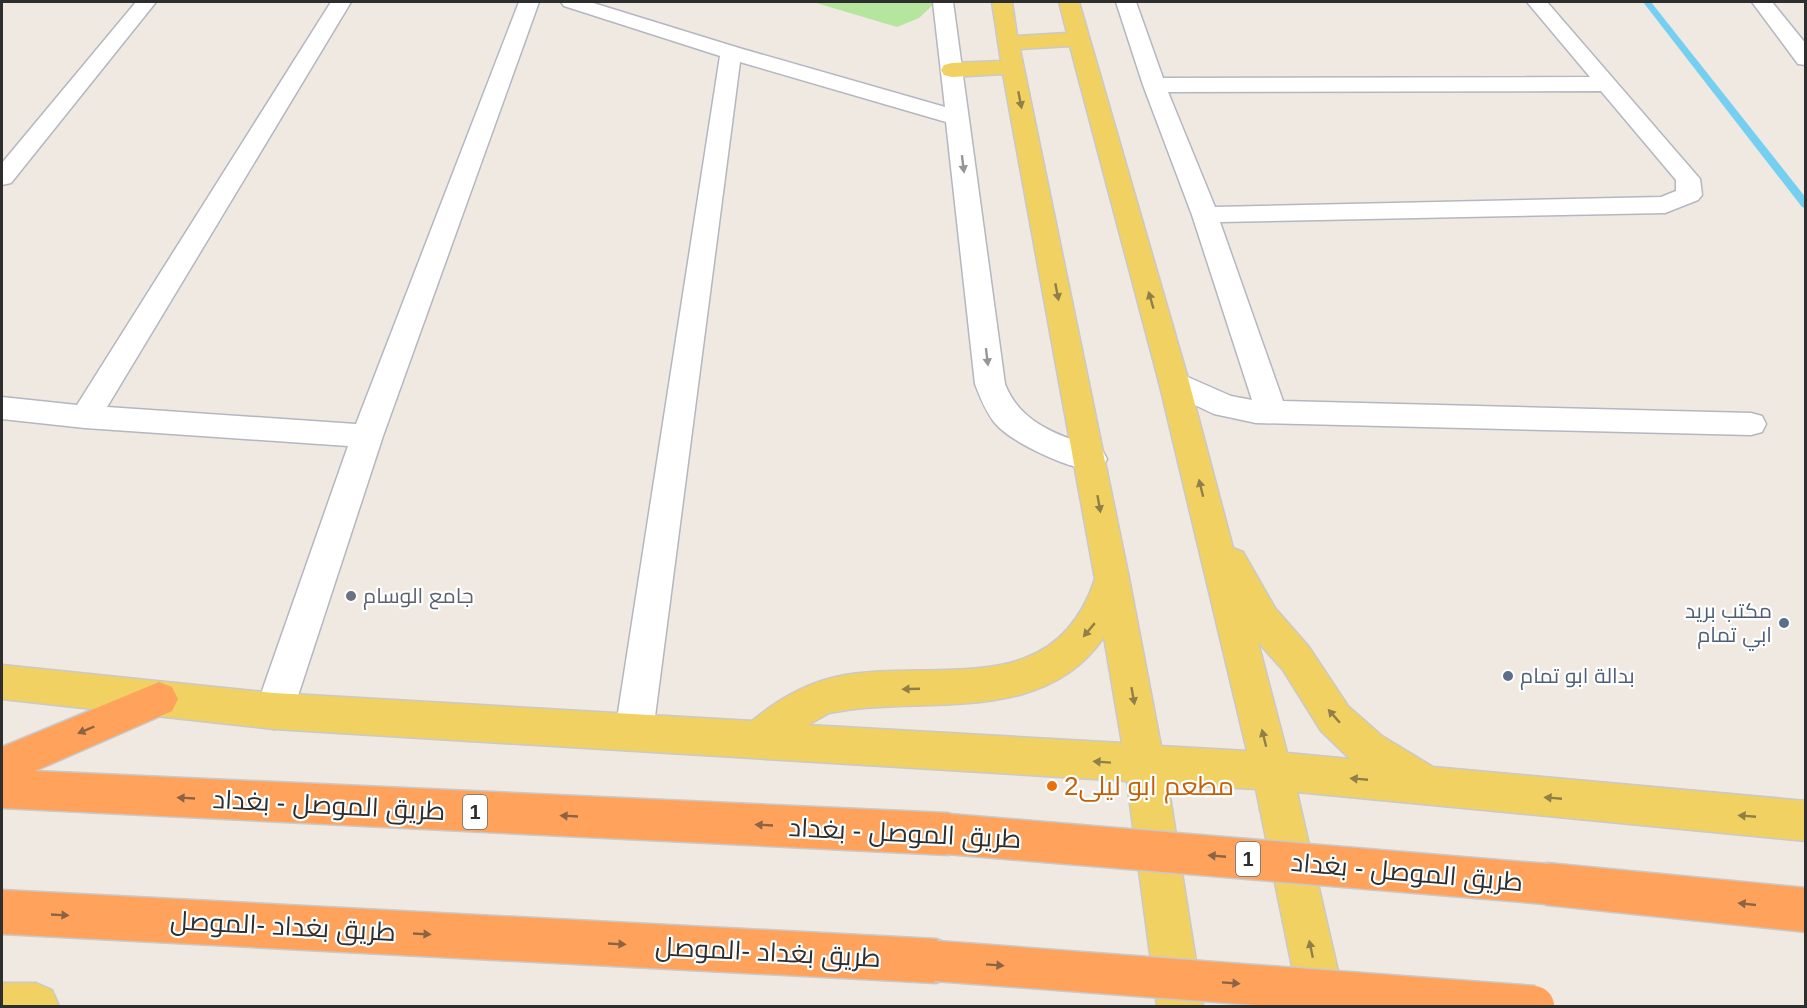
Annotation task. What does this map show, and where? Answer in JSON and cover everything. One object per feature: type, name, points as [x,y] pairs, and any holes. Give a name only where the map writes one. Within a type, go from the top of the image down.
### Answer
[{"type":"highway","points":[[2,766],[159,699]]},
{"type":"highway","name":"طريق الموصل - بغداد","points":[[2,789],[948,834],[1548,884],[1806,910]]},
{"type":"highway","name":"طريق بغداد -الموصل","points":[[2,912],[936,961],[1534,1006]]},
{"type":"main road","points":[[1002,2],[1010,55],[1090,459],[1145,764],[1180,1006]]},
{"type":"main road","points":[[1069,2],[1174,382],[1272,771],[1323,1006]]},
{"type":"main road","points":[[952,70],[1078,39]]},
{"type":"main road","points":[[1209,522],[1268,627],[1300,664],[1328,709],[1348,732],[1372,753],[1400,771],[1431,786]]},
{"type":"main road","points":[[759,740],[780,721],[806,705],[834,695],[863,691],[994,686],[1025,678],[1052,663],[1075,646],[1088,632],[1107,602],[1112,578]]},
{"type":"main road","points":[[2,682],[274,711],[1272,771],[1806,821]]},
{"type":"main road","points":[[2,1006],[36,1006]]},
{"type":"street","points":[[2,178],[146,2]]},
{"type":"street","points":[[85,417],[341,2]]},
{"type":"street","points":[[274,711],[367,436],[529,2]]},
{"type":"street","points":[[571,2],[731,53],[957,118]]},
{"type":"street","points":[[943,2],[990,384],[994,400],[1005,415],[1020,429],[1090,459]]},
{"type":"street","points":[[1126,2],[1154,85],[1205,215],[1271,412]]},
{"type":"street","points":[[1205,215],[1665,205],[1689,195],[1688,179],[1538,2]]},
{"type":"street","points":[[1762,2],[1796,33],[1806,59]]},
{"type":"street","points":[[634,732],[731,53]]},
{"type":"street","points":[[1154,85],[1608,84]]},
{"type":"street","points":[[1174,382],[1225,406],[1240,410],[1751,424]]},
{"type":"street","points":[[2,408],[85,417],[367,436]]},
{"type":"green space","points":[[813,2],[936,2],[919,18],[897,27]]},
{"type":"waterway","points":[[1647,2],[1806,205]]},
{"type":"place","name":"جامع الوسام","points":[[351,596]]},
{"type":"place","name":"مكتب بريد ابي تمام","points":[[1784,623]]},
{"type":"place","name":"بدالة ابو تمام","points":[[1508,676]]},
{"type":"place","name":"مطعم ابو ليلى2","points":[[1052,786]]}]
